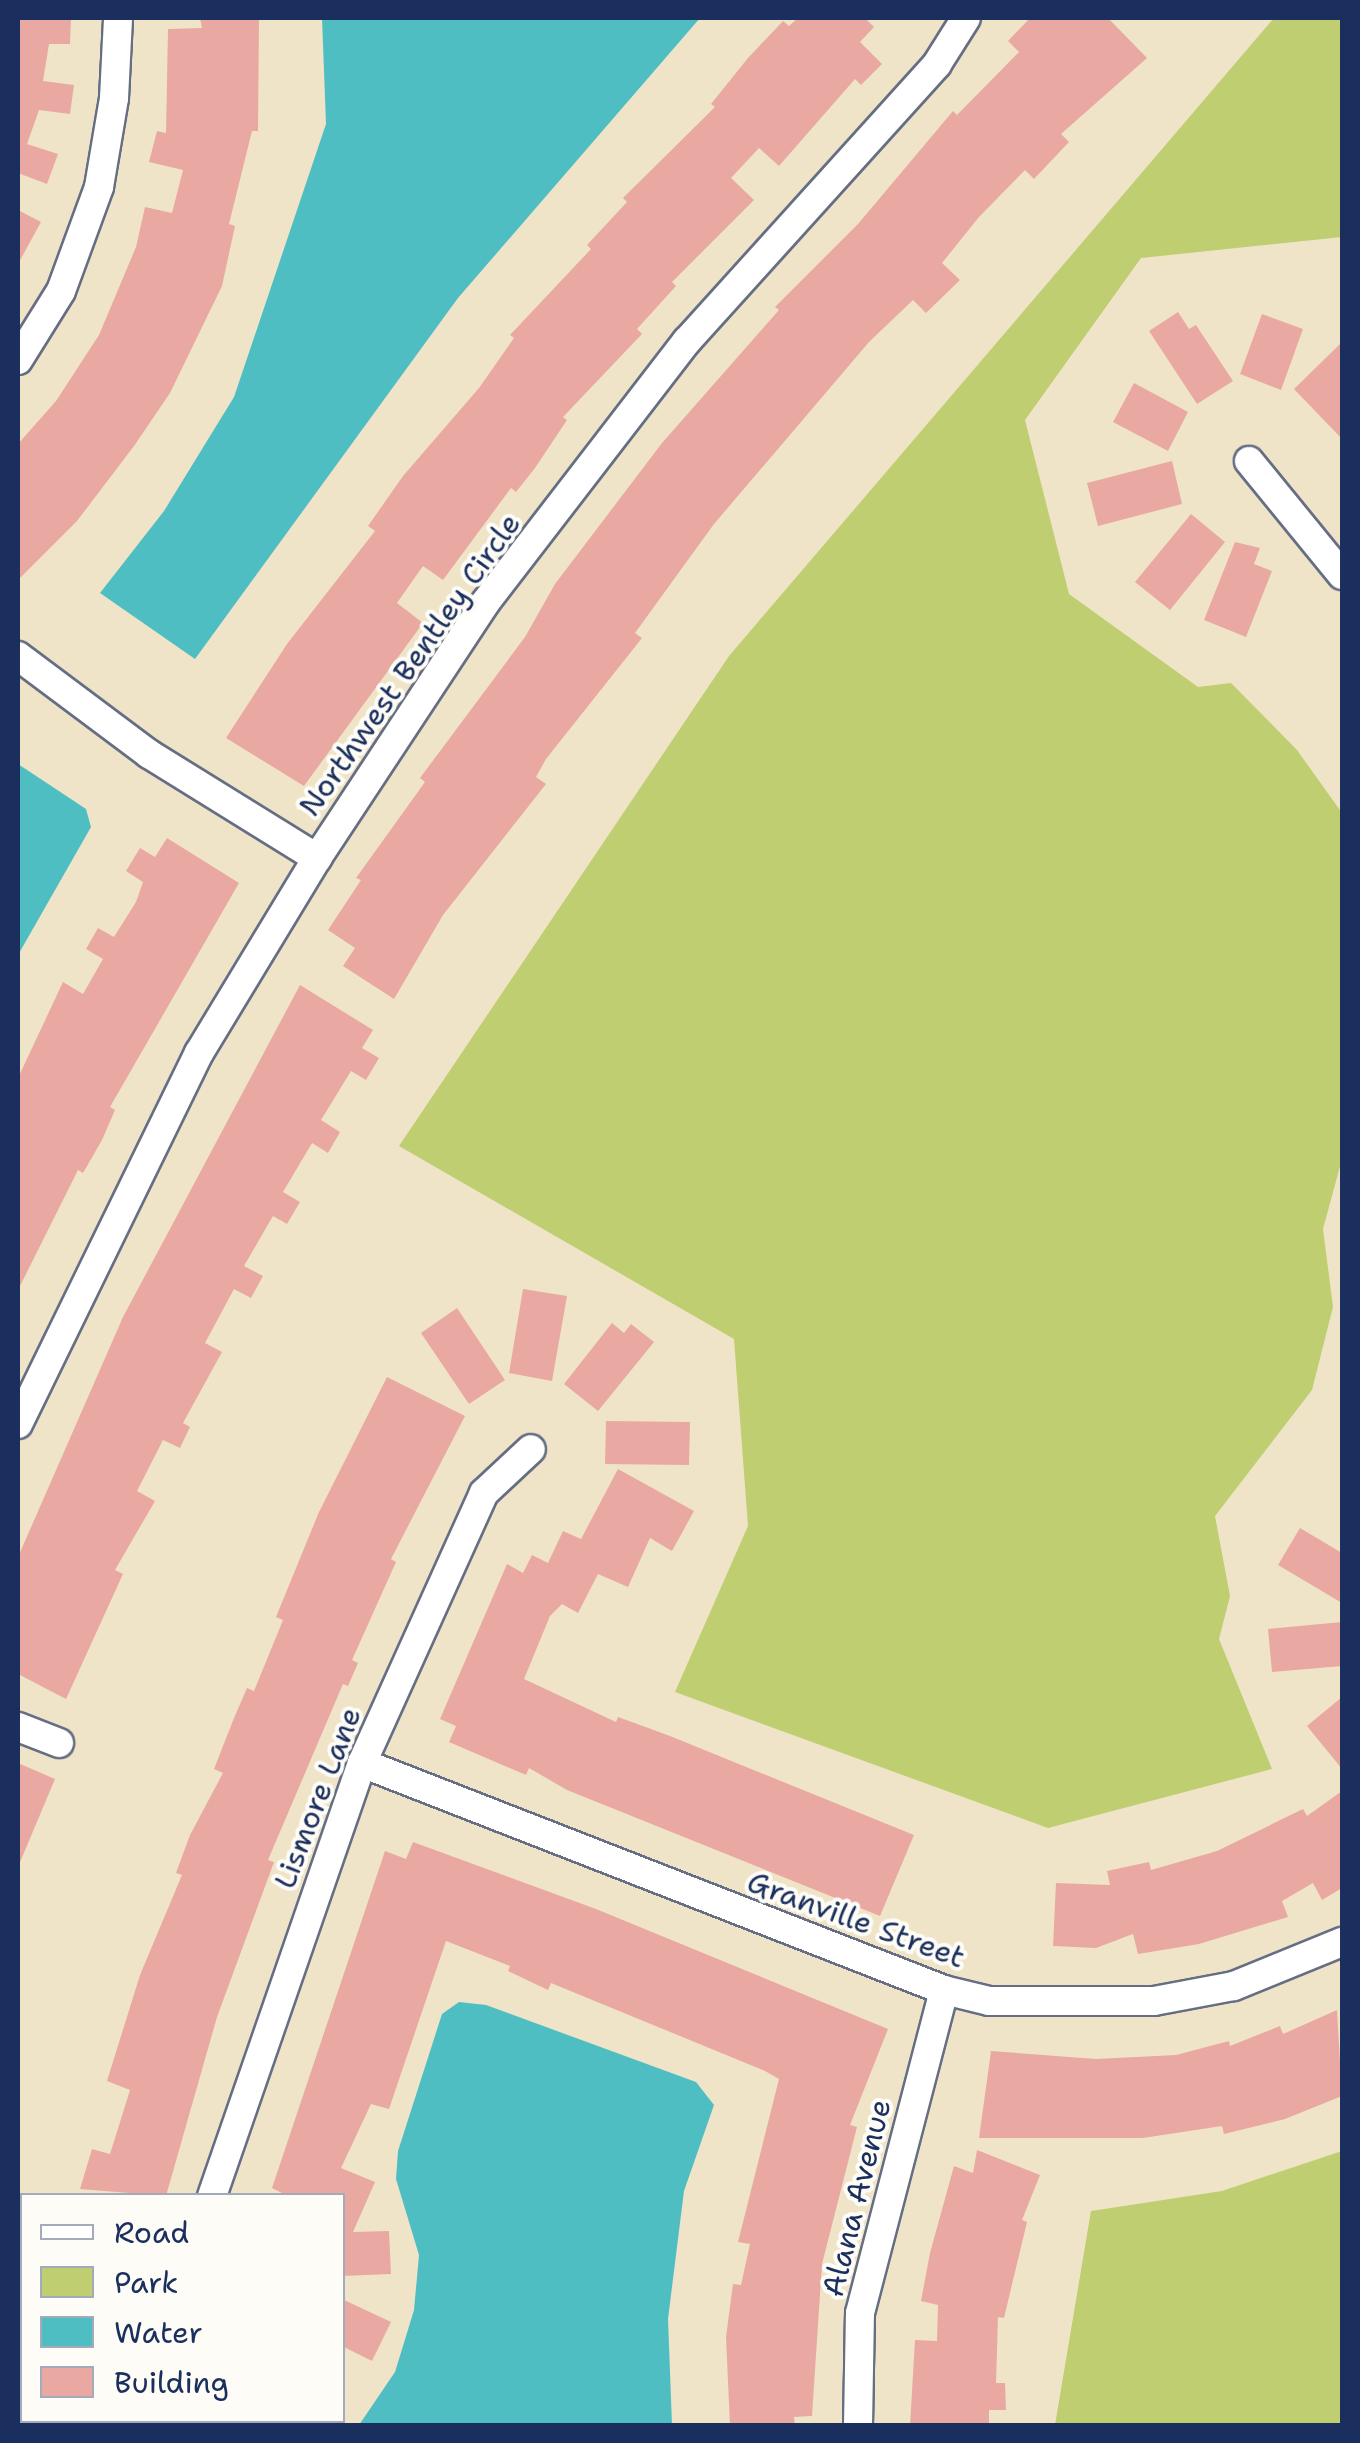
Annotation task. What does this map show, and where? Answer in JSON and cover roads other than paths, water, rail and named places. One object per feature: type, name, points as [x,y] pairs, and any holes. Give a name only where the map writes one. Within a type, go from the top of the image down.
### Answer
[{"type":"street","points":[[18,360],[61,292],[99,187],[114,98],[118,18]]},
{"type":"street","name":"Northwest Bentley Circle","points":[[18,1424],[200,1053],[317,858],[485,603],[675,356],[938,64],[966,18]]},
{"type":"street","points":[[1249,461],[1342,574]]},
{"type":"street","points":[[18,656],[81,708],[317,858]]},
{"type":"street","name":"Lismore Lane","points":[[213,2193],[362,1763],[484,1493],[531,1448]]},
{"type":"street","points":[[18,1727],[59,1742]]},
{"type":"street","name":"Granville Street","points":[[362,1763],[944,1990],[989,2001],[1154,2001],[1234,1986],[1342,1942]]},
{"type":"street","name":"Alana Avenue","points":[[858,2426],[860,2313],[944,1990]]},
{"type":"water","points":[[322,18],[700,18],[458,298],[195,659],[100,593],[164,511],[234,397],[326,124]]},
{"type":"water","points":[[18,764],[86,809],[91,827],[18,955]]},
{"type":"water","points":[[459,2002],[486,2005],[696,2082],[714,2105],[684,2191],[668,2319],[672,2425],[359,2425],[395,2372],[414,2310],[419,2255],[396,2179],[398,2151],[442,2014]]}]
